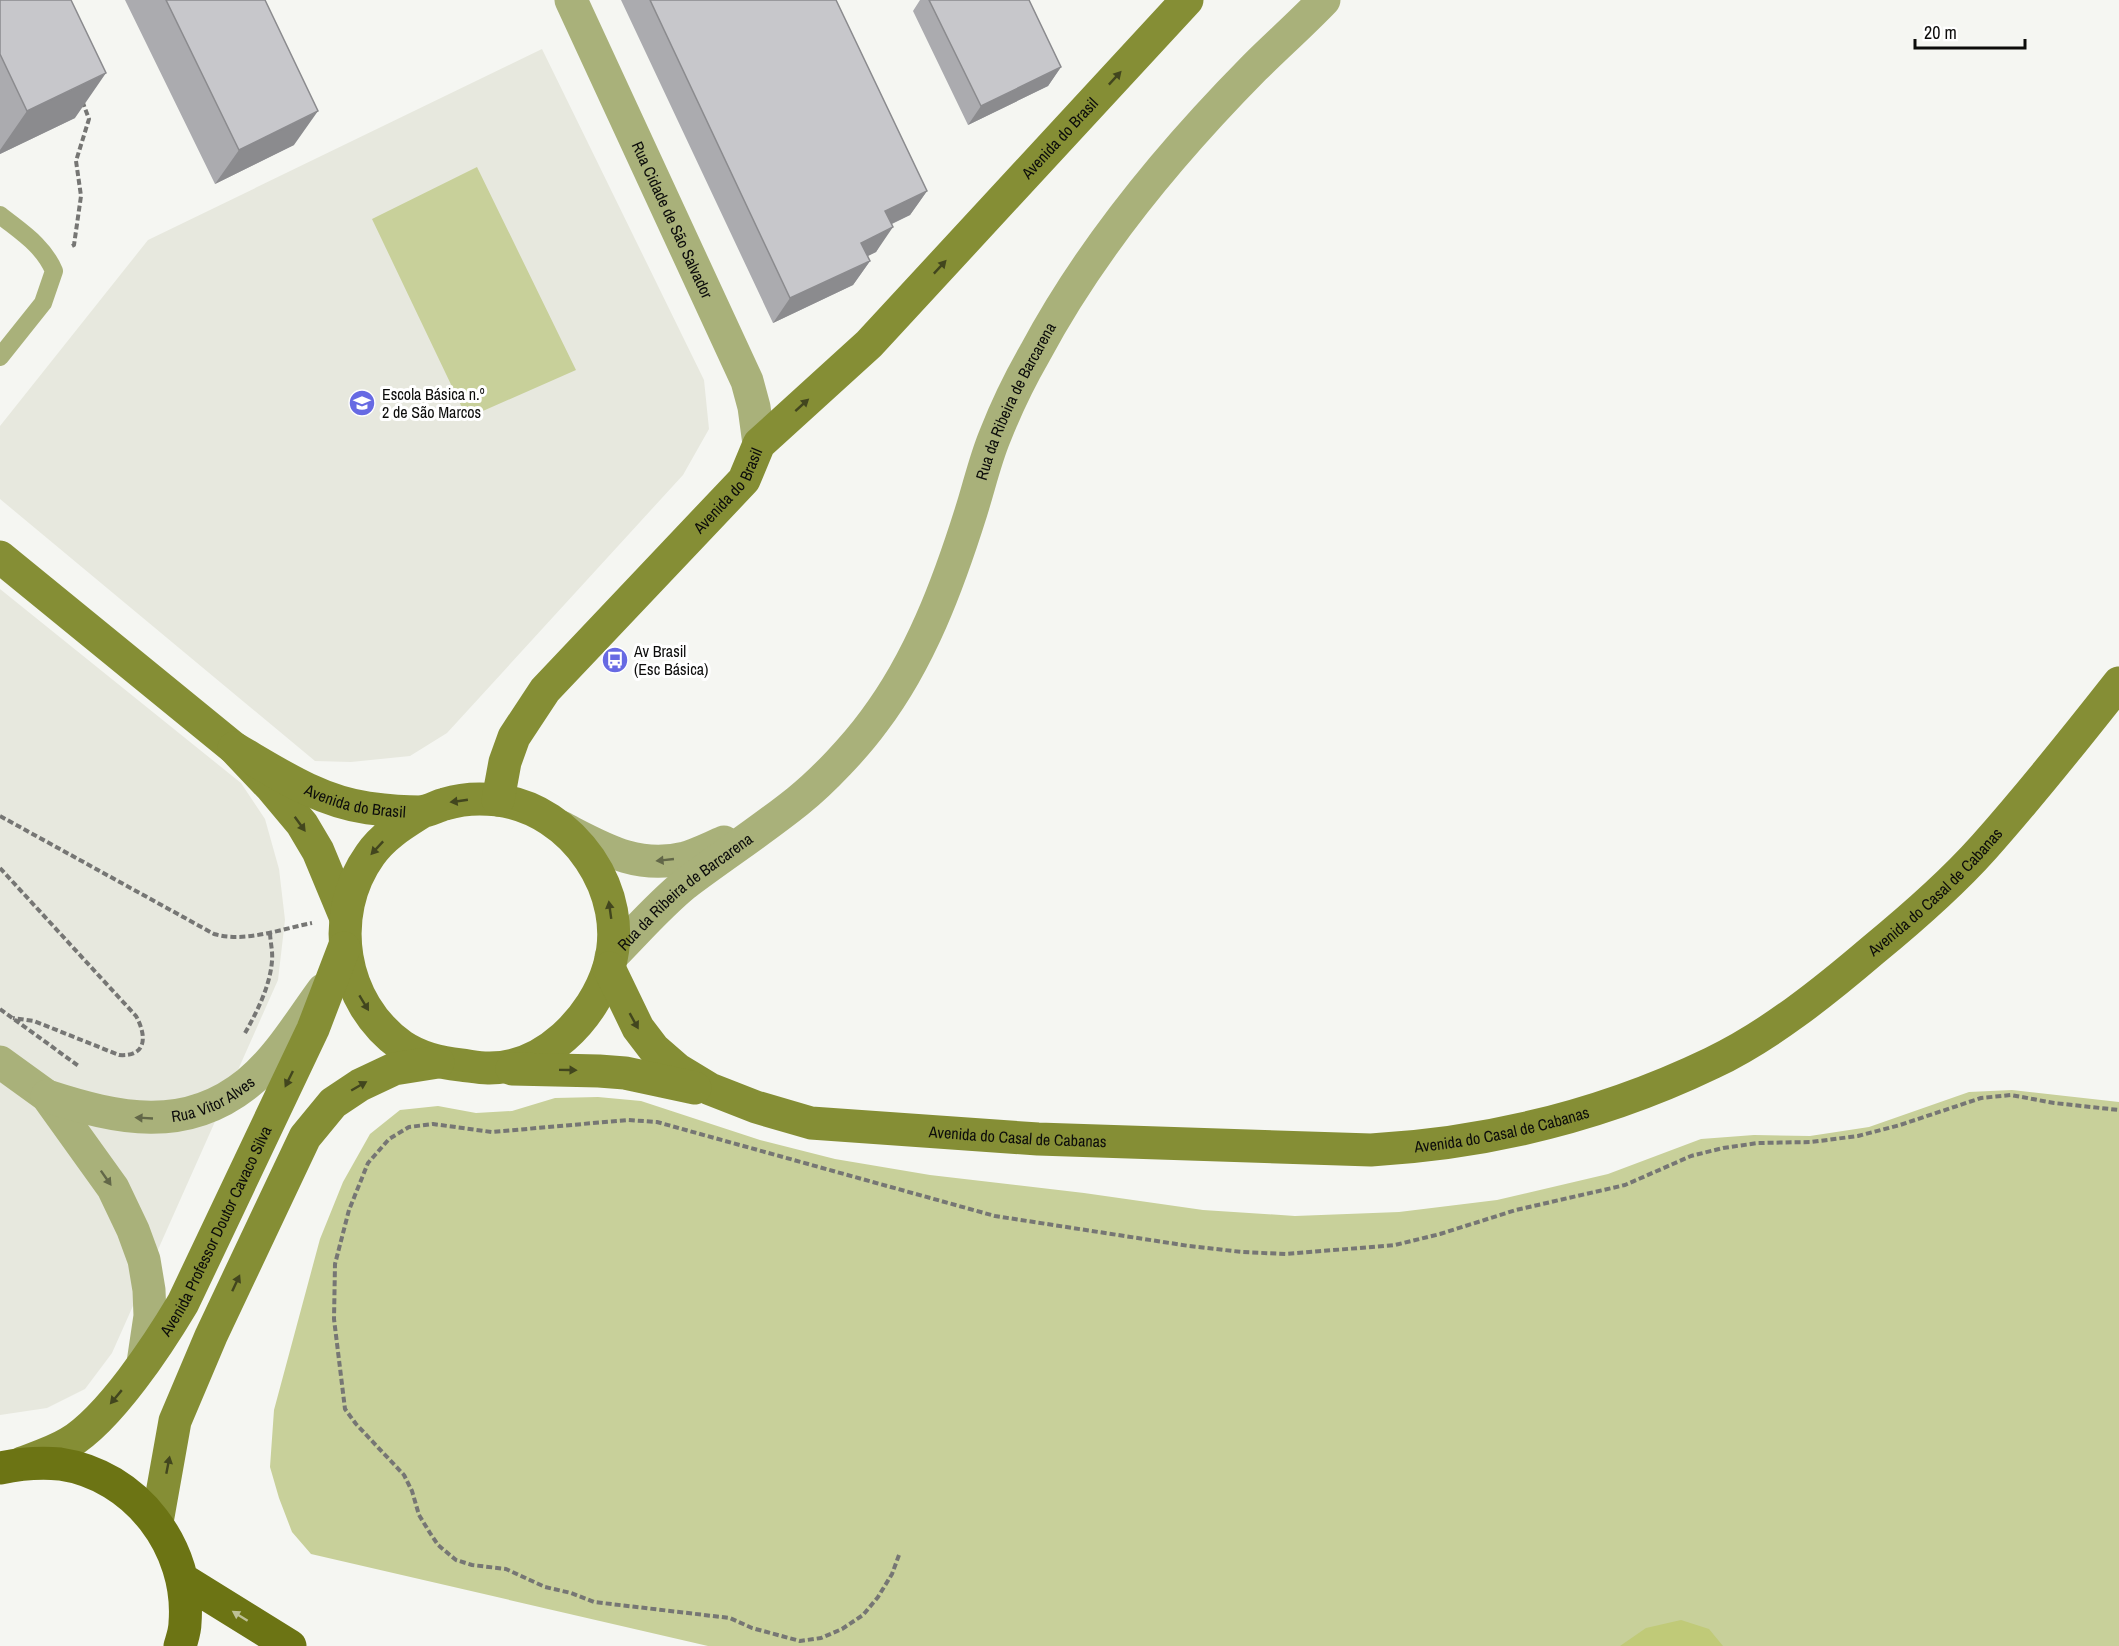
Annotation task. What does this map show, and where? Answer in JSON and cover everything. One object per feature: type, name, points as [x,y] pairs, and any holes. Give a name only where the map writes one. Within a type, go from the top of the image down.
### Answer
[{"type":"main road","points":[[11,1466],[60,1464],[97,1475],[130,1495],[157,1522],[173,1550],[183,1579],[185,1624],[180,1646]]},
{"type":"main road","points":[[183,1579],[290,1646]]},
{"type":"street","name":"Rua Cidade de São Salvador","points":[[571,0],[747,381],[754,407],[759,444]]},
{"type":"street","name":"Avenida do Brasil","points":[[234,748],[306,789],[333,800],[367,807],[422,812],[455,802],[498,800],[505,762],[514,737],[545,690],[744,480],[759,444],[868,344],[1187,0]]},
{"type":"street","name":"Rua da Ribeira de Barcarena","points":[[610,963],[658,908],[683,886],[800,800],[874,722],[922,642],[944,591],[971,514],[994,436],[1034,354],[1078,279],[1168,163],[1254,68],[1324,0]]},
{"type":"street","name":"Avenida do Brasil","points":[[0,557],[234,748],[302,824],[318,851],[345,916]]},
{"type":"street","name":"Avenida do Casal de Cabanas","points":[[610,963],[638,1028],[654,1049],[677,1069],[710,1089],[756,1107],[812,1123],[1038,1138],[1371,1150],[1424,1147],[1487,1137],[1554,1123],[1630,1099],[1713,1063],[1785,1020],[1923,909],[1983,848],[2051,769],[2119,683]]},
{"type":"street","points":[[157,1522],[175,1421],[211,1336],[305,1137],[333,1103],[360,1085],[394,1069],[438,1062],[489,1068],[516,1063],[542,1053],[564,1037],[584,1017],[594,1002],[610,963],[613,927],[609,898],[597,870],[580,845],[558,825],[539,813],[498,800]]},
{"type":"street","points":[[422,812],[394,830],[370,854],[354,884],[345,916],[338,963],[374,1019],[403,1046],[438,1062]]},
{"type":"street","name":"Rua da Ribeira de Barcarena","points":[[558,825],[607,851],[631,859],[655,861],[685,858],[760,829]]},
{"type":"street","name":"Rua Vitor Alves","points":[[0,1062],[47,1096],[89,1110],[128,1117],[161,1119],[210,1106],[248,1083],[275,1056],[338,963]]},
{"type":"street","name":"Avenida Professor Doutor Cavaco Silva","points":[[11,1466],[49,1454],[71,1442],[95,1421],[161,1340],[183,1304],[313,1029],[338,963]]},
{"type":"street","name":"Avenida do Casal de Cabanas","points":[[489,1068],[625,1073],[726,1095]]},
{"type":"street","name":"Rua Vitor Alves","points":[[47,1096],[113,1188],[144,1260],[150,1316],[143,1363]]},
{"type":"lane","points":[[0,215],[48,256],[54,271],[43,303],[0,357]]},
{"type":"path","points":[[48,256],[74,245],[81,196],[76,161],[89,119],[80,97]]},
{"type":"path","points":[[0,816],[214,934],[226,938],[270,932],[345,916]]},
{"type":"path","points":[[0,868],[136,1016],[143,1028],[144,1039],[138,1050],[131,1056],[119,1055],[34,1021],[12,1018]]},
{"type":"path","points":[[243,1038],[256,1013],[272,961],[270,932]]},
{"type":"path","points":[[0,1009],[85,1071]]},
{"type":"path","points":[[899,1555],[892,1574],[878,1597],[863,1615],[842,1629],[821,1638],[800,1641],[752,1628],[730,1618],[594,1602],[545,1587],[506,1569],[471,1565],[456,1560],[438,1545],[430,1533],[419,1515],[412,1491],[404,1475],[345,1409],[334,1319],[335,1264],[349,1210],[368,1163],[389,1139],[409,1127],[433,1124],[492,1132],[628,1120],[657,1122],[995,1216],[1221,1250],[1287,1254],[1395,1245],[1440,1234],[1516,1210],[1625,1185],[1691,1156],[1758,1143],[1811,1142],[1858,1136],[1900,1125],[1981,1098],[2011,1095],[2054,1103],[2119,1110]]},
{"type":"shaded area","name":"Escola Básica n.º 2 de São Marcos","points":[[542,49],[704,380],[709,429],[683,475],[447,733],[410,756],[351,762],[315,761],[0,499],[0,426],[148,240]]},
{"type":"shaded area","points":[[477,167],[576,370],[467,418],[372,219]]},
{"type":"shaded area","points":[[0,589],[241,783],[265,819],[279,869],[285,920],[278,980],[112,1353],[85,1389],[47,1408],[0,1415]]},
{"type":"shaded area","points":[[2012,1090],[2119,1102],[2119,1646],[708,1646],[311,1554],[292,1532],[270,1467],[274,1410],[320,1239],[343,1182],[370,1134],[400,1110],[438,1106],[476,1113],[512,1111],[555,1098],[598,1097],[641,1101],[760,1140],[835,1159],[930,1175],[1203,1210],[1295,1216],[1399,1212],[1497,1200],[1608,1174],[1701,1139],[1754,1135],[1810,1136],[1869,1127],[1969,1092]]},
{"type":"shaded area","points":[[1681,1620],[1709,1629],[1723,1646],[1620,1646],[1646,1628]]},
{"type":"building","points":[[0,0],[71,0],[106,73],[27,111],[0,54]]},
{"type":"building","points":[[166,0],[265,0],[318,111],[239,150]]},
{"type":"building","points":[[650,0],[836,0],[927,191],[885,211],[893,227],[861,243],[870,261],[790,298]]},
{"type":"building","points":[[929,0],[1029,0],[1061,67],[981,106]]},
{"type":"place","name":"Escola Básica n.º 2 de São Marcos","points":[[362,403]]},
{"type":"place","name":"Av Brasil (Esc Básica)","points":[[615,660]]}]
